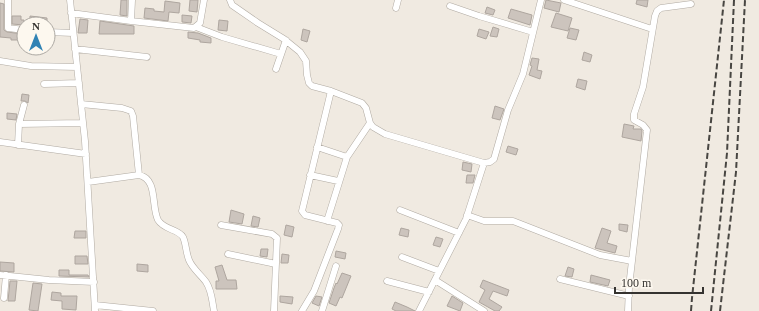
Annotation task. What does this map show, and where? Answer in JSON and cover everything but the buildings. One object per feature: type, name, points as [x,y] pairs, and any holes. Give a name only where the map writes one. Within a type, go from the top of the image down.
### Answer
[{"type":"street","points":[[8,0],[8,28],[16,29]]},
{"type":"street","points":[[70,0],[86,154],[95,308],[153,311]]},
{"type":"street","points":[[131,21],[132,0]]},
{"type":"street","points":[[196,27],[200,23],[204,0]]},
{"type":"street","points":[[230,0],[232,5],[286,40],[300,52],[306,61],[307,75],[309,83],[312,86],[331,91],[362,103],[366,108],[370,123],[373,127],[385,134],[484,163],[490,162],[494,159],[508,110],[523,74],[541,0]]},
{"type":"street","points":[[396,8],[398,0]]},
{"type":"street","points":[[564,0],[652,28]]},
{"type":"street","points":[[628,311],[646,130],[643,125],[636,123],[634,120],[634,114],[643,87],[654,16],[661,8],[691,4]]},
{"type":"street","points":[[450,6],[533,32]]},
{"type":"street","points":[[71,13],[131,21],[196,27],[222,37],[281,54]]},
{"type":"street","points":[[56,32],[73,33]]},
{"type":"street","points":[[276,69],[286,40]]},
{"type":"street","points":[[75,49],[147,57]]},
{"type":"street","points":[[0,60],[31,66],[77,67]]},
{"type":"street","points":[[44,84],[79,83]]},
{"type":"street","points":[[310,311],[303,310],[314,291],[339,225],[337,223],[305,216],[302,211],[331,91]]},
{"type":"street","points":[[81,104],[122,108],[131,111],[133,116],[139,175]]},
{"type":"street","points":[[18,145],[19,124],[24,105]]},
{"type":"street","points":[[19,124],[83,123]]},
{"type":"street","points":[[327,221],[338,181],[347,157],[370,123]]},
{"type":"street","points":[[0,143],[86,154]]},
{"type":"street","points":[[317,147],[347,157]]},
{"type":"street","points":[[419,311],[467,215],[484,163]]},
{"type":"street","points":[[88,182],[139,175],[147,178],[151,185],[157,218],[161,224],[183,237],[190,262],[211,291],[214,311]]},
{"type":"street","points":[[310,175],[338,181]]},
{"type":"street","points":[[400,210],[459,233]]},
{"type":"street","points":[[467,215],[484,221],[513,221],[600,255],[632,261]]},
{"type":"street","points":[[222,226],[275,236],[277,238],[274,311]]},
{"type":"street","points":[[228,254],[276,264]]},
{"type":"street","points":[[402,257],[439,271]]},
{"type":"street","points":[[322,311],[336,266]]},
{"type":"street","points":[[4,298],[3,275],[49,280],[94,282]]},
{"type":"street","points":[[560,279],[629,296]]},
{"type":"street","points":[[435,280],[484,311]]},
{"type":"street","points":[[387,281],[429,292]]},
{"type":"railway","points":[[691,311],[724,0]]},
{"type":"railway","points":[[711,311],[727,153],[734,0]]},
{"type":"railway","points":[[720,311],[736,172],[745,0]]}]
